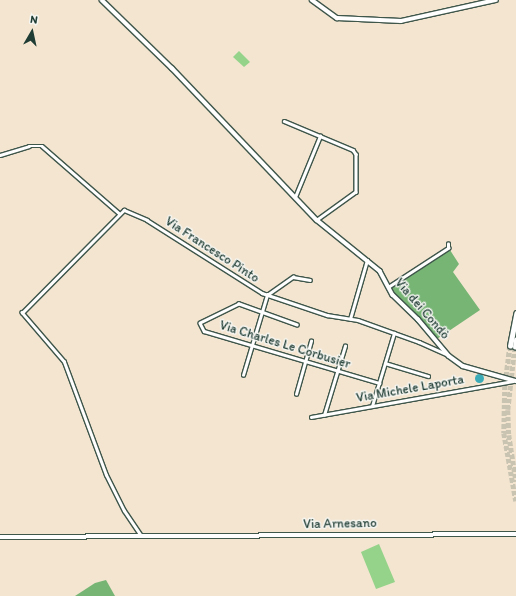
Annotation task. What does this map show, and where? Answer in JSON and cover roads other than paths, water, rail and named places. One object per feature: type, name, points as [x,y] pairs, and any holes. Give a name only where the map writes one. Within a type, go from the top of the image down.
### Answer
[{"type":"highway","points":[[516,314],[512,346],[516,340]]},
{"type":"street","name":"Via dei Condò","points":[[102,0],[172,68],[294,198],[326,229],[368,259],[380,271],[388,288],[449,356],[463,366],[515,381]]},
{"type":"street","points":[[312,0],[337,18],[401,21],[496,0]]},
{"type":"street","points":[[284,121],[355,152],[358,188],[317,220]]},
{"type":"street","points":[[294,198],[320,136]]},
{"type":"street","points":[[0,155],[29,146],[42,146],[120,214],[22,313],[64,362],[106,474],[124,511],[141,536]]},
{"type":"street","name":"Via Francesco Pinto","points":[[120,214],[124,210],[147,220],[244,284],[267,294],[327,315],[350,319],[394,333],[449,356]]},
{"type":"street","points":[[388,288],[448,248],[448,244]]},
{"type":"street","points":[[350,319],[368,259]]},
{"type":"street","points":[[243,375],[267,294],[293,277],[310,280]]},
{"type":"street","name":"Via Charles Le Corbusier","points":[[297,325],[262,311],[239,304],[200,323],[204,331],[379,383]]},
{"type":"street","points":[[372,406],[394,333]]},
{"type":"street","points":[[296,394],[311,341]]},
{"type":"street","points":[[324,415],[345,346]]},
{"type":"street","points":[[385,363],[428,376]]},
{"type":"street","name":"Via Michele Laporta","points":[[311,417],[515,381]]},
{"type":"street","name":"Via Arnesano","points":[[0,537],[516,534]]},
{"type":"water","points":[[477,374],[481,374],[483,378],[481,382],[477,382],[475,380],[475,376]]},
{"type":"tunnel","points":[[510,346],[505,385],[504,433],[516,501]]},
{"type":"tunnel","points":[[515,347],[508,410],[509,435],[516,481]]}]
